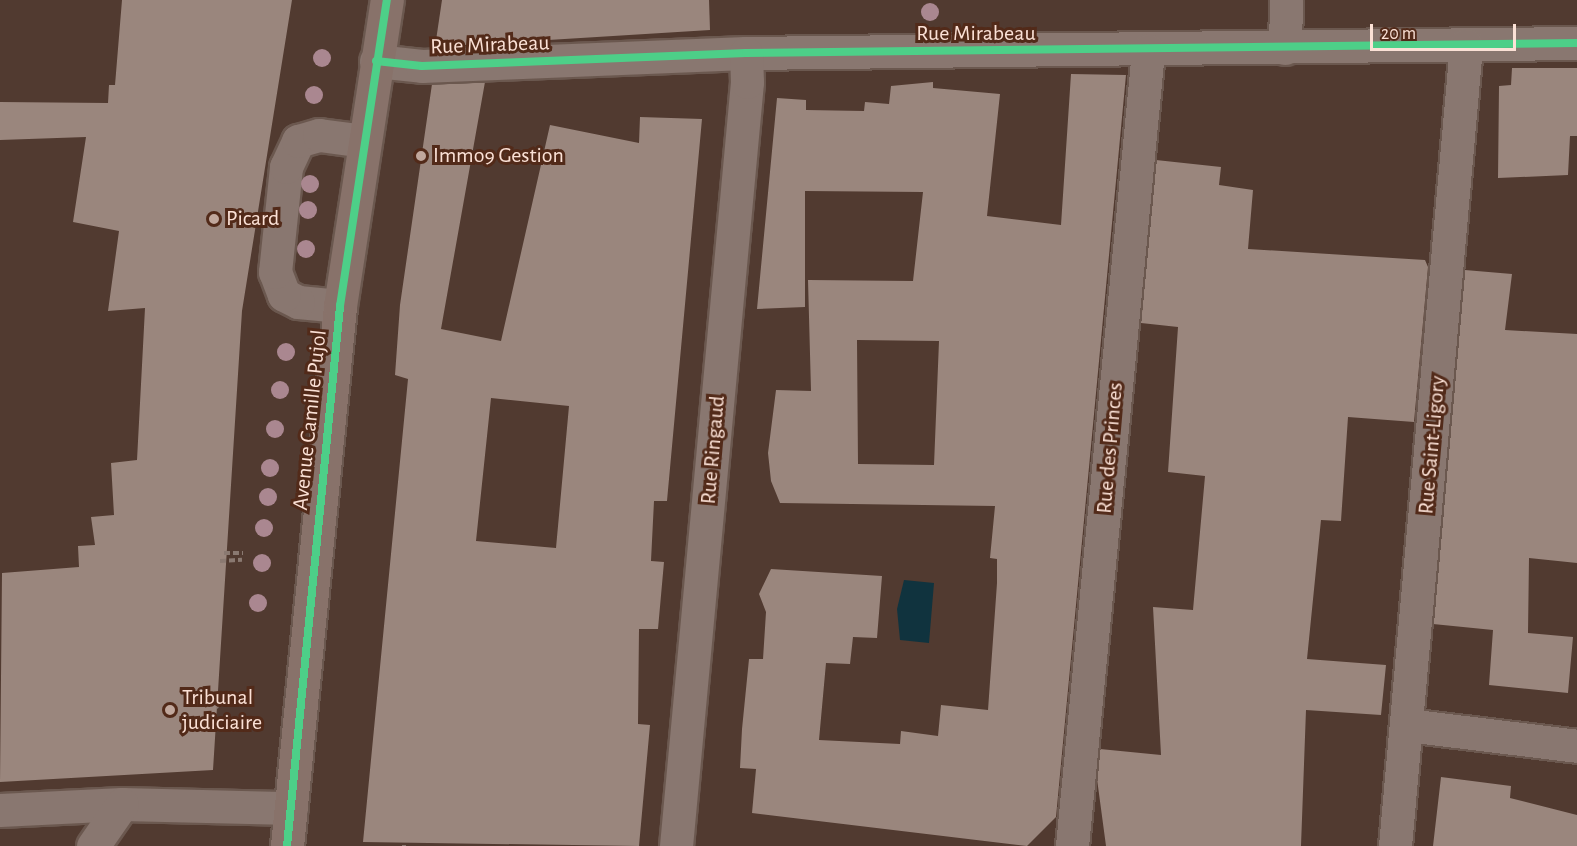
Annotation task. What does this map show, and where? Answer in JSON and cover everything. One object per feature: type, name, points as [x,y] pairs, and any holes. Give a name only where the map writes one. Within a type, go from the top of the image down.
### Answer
[{"type":"main road","name":"Avenue Camille Pujol","points":[[287,846],[340,306],[387,0]]},
{"type":"street","points":[[1285,48],[1286,0]]},
{"type":"street","name":"Rue Mirabeau","points":[[376,61],[422,66],[746,53],[1148,51],[1577,43]]},
{"type":"street","name":"Rue Saint-Ligory","points":[[1395,846],[1466,45]]},
{"type":"street","name":"Rue des Princes","points":[[1072,846],[1148,51]]},
{"type":"street","name":"Rue Ringaud","points":[[678,846],[747,82],[746,53]]},
{"type":"street","points":[[340,306],[298,302],[284,295],[275,272],[286,167],[298,141],[319,135],[364,141]]},
{"type":"street","points":[[1407,725],[1577,746]]},
{"type":"street","points":[[93,846],[122,804]]},
{"type":"street","points":[[0,810],[122,804],[291,808]]},
{"type":"path","points":[[224,553],[243,553]]},
{"type":"path","points":[[220,561],[242,560]]},
{"type":"water","points":[[904,580],[934,583],[929,643],[900,640],[897,609]]},
{"type":"building","points":[[122,0],[292,0],[242,311],[213,770],[0,782],[2,573],[79,567],[78,546],[95,545],[91,517],[114,515],[111,463],[137,460],[145,308],[108,311],[119,231],[73,222],[86,137],[0,140],[0,102],[108,103],[109,85],[115,85]]},
{"type":"building","points":[[442,0],[709,0],[710,30],[435,47]]},
{"type":"building","points":[[1512,68],[1577,68],[1577,136],[1570,136],[1568,175],[1498,178],[1499,86],[1511,85]]},
{"type":"building","points":[[1071,74],[1126,75],[1056,817],[1027,846],[752,813],[756,769],[740,768],[742,729],[749,659],[763,659],[766,612],[759,594],[771,569],[882,576],[877,638],[853,637],[850,664],[826,663],[819,740],[900,744],[901,731],[938,736],[941,705],[988,710],[997,583],[997,559],[990,558],[995,506],[780,503],[771,481],[768,453],[776,390],[811,391],[808,280],[913,281],[923,192],[805,191],[805,307],[757,309],[777,98],[806,100],[806,110],[864,111],[865,102],[889,104],[891,86],[933,82],[933,88],[1000,94],[987,216],[1061,225]],"holes":[[[857,340],[939,341],[934,465],[858,464]]]},
{"type":"building","points":[[485,82],[441,329],[501,341],[550,125],[639,143],[640,117],[702,119],[667,501],[654,501],[651,561],[664,562],[658,629],[639,629],[638,724],[650,725],[639,846],[363,842],[408,379],[395,375],[400,305],[432,84]],"holes":[[[491,398],[569,406],[556,548],[476,541]]]},
{"type":"building","points":[[1156,160],[1221,167],[1219,185],[1253,190],[1248,249],[1425,260],[1428,267],[1414,422],[1348,417],[1341,521],[1321,520],[1307,659],[1386,665],[1381,715],[1306,710],[1301,846],[1106,846],[1097,779],[1100,749],[1161,755],[1153,607],[1193,610],[1205,476],[1168,472],[1178,327],[1141,323]]},
{"type":"building","points":[[1465,270],[1512,274],[1505,330],[1577,334],[1577,563],[1529,558],[1528,633],[1573,637],[1568,693],[1489,685],[1493,630],[1433,624]]},
{"type":"building","points":[[1441,777],[1511,786],[1510,798],[1577,815],[1577,846],[1433,846]]},
{"type":"cycle path","points":[[287,846],[340,306],[387,0]]},
{"type":"cycle path","points":[[376,61],[422,66],[746,53],[1577,43]]},
{"type":"place","name":"Immo9 Gestion","points":[[421,156]]},
{"type":"place","name":"Picard","points":[[214,219]]},
{"type":"place","name":"Tribunal judiciaire","points":[[170,710]]}]
